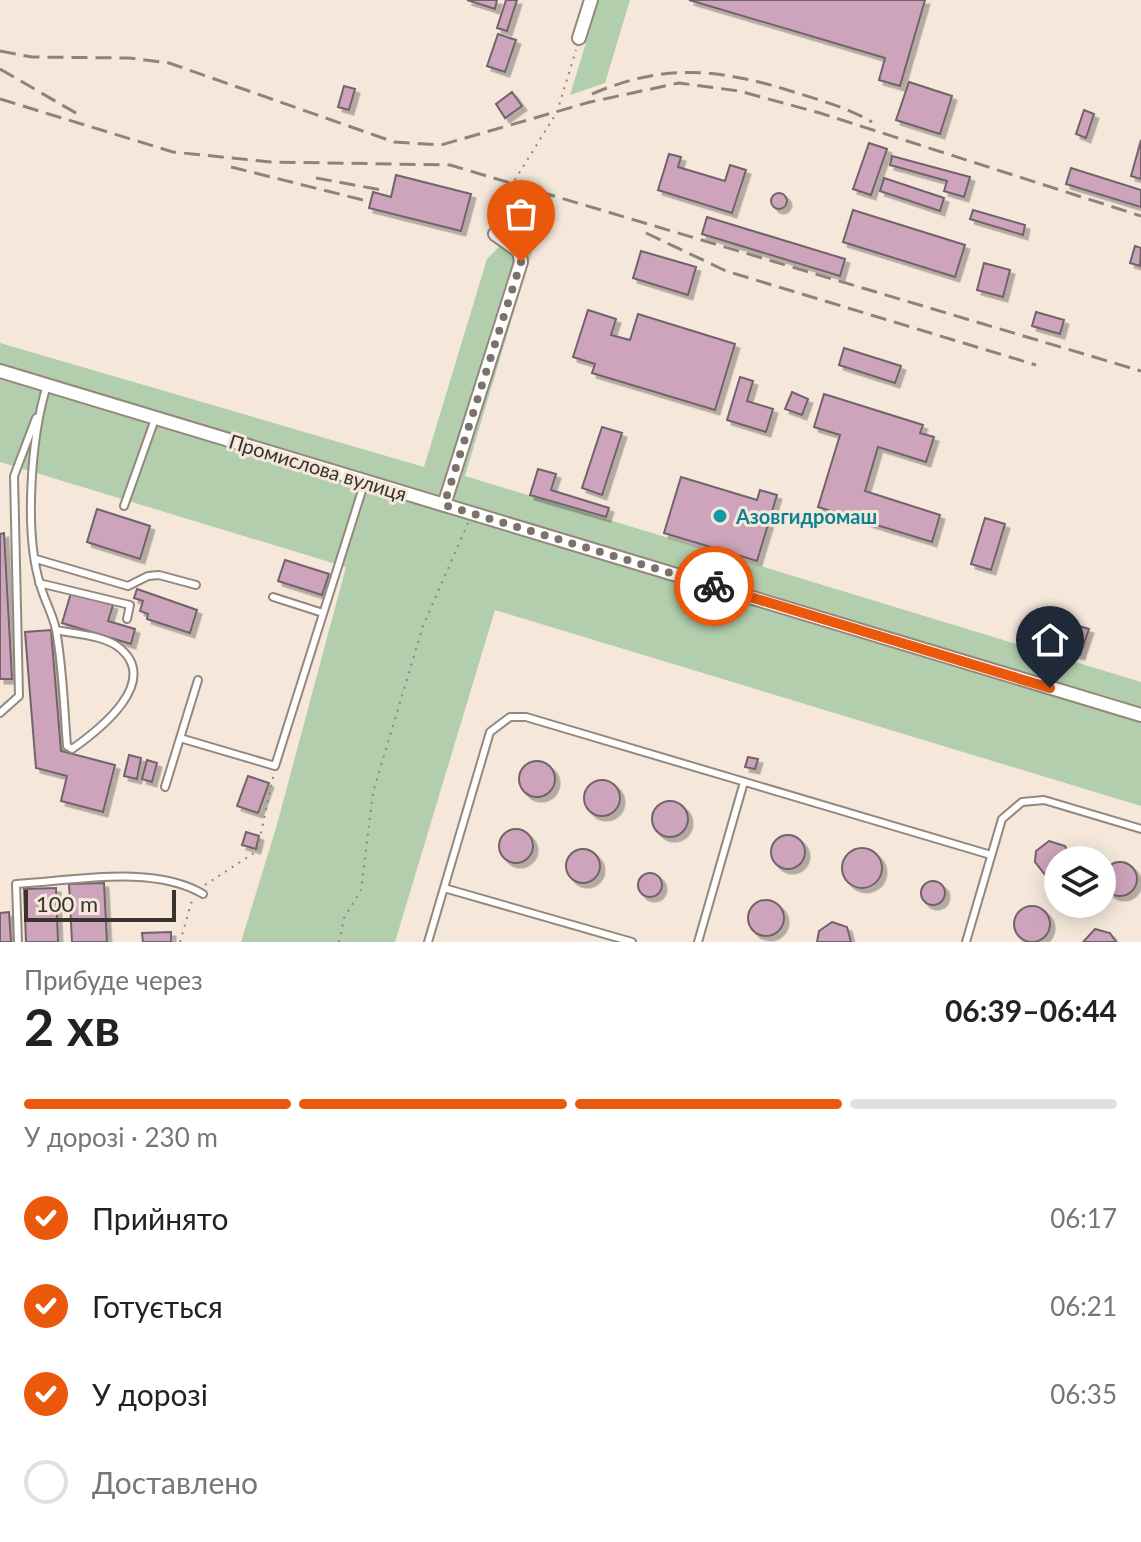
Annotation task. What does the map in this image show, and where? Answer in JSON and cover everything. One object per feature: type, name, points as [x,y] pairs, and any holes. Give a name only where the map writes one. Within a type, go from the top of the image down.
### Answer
[{"type":"street","points":[[579,38],[591,0]]},
{"type":"street","points":[[444,505],[521,262],[519,251],[495,234]]},
{"type":"street","name":"Промислова вулиця","points":[[0,371],[1141,715]]},
{"type":"lane","points":[[0,713],[19,696],[14,476],[47,385]]},
{"type":"lane","points":[[39,411],[31,481],[36,559],[39,583],[56,630],[67,746],[72,749],[109,723],[123,704],[132,671],[129,658],[116,645],[56,630]]},
{"type":"lane","points":[[124,506],[155,418]]},
{"type":"lane","points":[[180,738],[275,766],[365,481]]},
{"type":"lane","points":[[36,559],[128,586],[159,575],[196,585]]},
{"type":"lane","points":[[39,583],[71,588],[130,605],[127,619]]},
{"type":"lane","points":[[273,597],[323,613]]},
{"type":"lane","points":[[165,787],[198,680]]},
{"type":"lane","points":[[428,942],[490,732],[510,717],[526,717],[991,855]]},
{"type":"lane","points":[[698,942],[744,782]]},
{"type":"lane","points":[[966,942],[1002,819],[1022,802],[1032,798],[1141,829]]},
{"type":"lane","points":[[18,942],[16,884],[155,877],[199,892]]},
{"type":"lane","points":[[444,888],[632,942]]},
{"type":"path","points":[[495,234],[513,183],[557,112],[579,38]]},
{"type":"path","points":[[339,942],[344,918],[361,890],[373,792],[423,626],[473,513]]},
{"type":"path","points":[[180,942],[199,892],[257,851],[275,766]]},
{"type":"green space","points":[[599,0],[630,0],[605,83],[570,95]]},
{"type":"green space","points":[[548,198],[465,476],[1141,682],[1141,806],[495,610],[395,942],[241,942],[276,828],[346,567],[0,462],[0,343],[424,467],[487,259]]},
{"type":"building","points":[[467,0],[497,0],[495,9]]},
{"type":"building","points":[[506,0],[517,0],[507,31],[497,28]]},
{"type":"building","points":[[689,0],[925,0],[900,86],[879,80],[885,58]]},
{"type":"building","points":[[498,34],[516,40],[505,72],[487,66]]},
{"type":"building","points":[[909,82],[952,96],[940,134],[896,120]]},
{"type":"building","points":[[344,86],[355,89],[349,110],[338,107]]},
{"type":"building","points":[[512,92],[522,106],[505,118],[496,104]]},
{"type":"building","points":[[1084,110],[1094,114],[1086,138],[1076,134]]},
{"type":"building","points":[[1141,140],[1141,179],[1131,176]]},
{"type":"building","points":[[869,143],[887,149],[871,195],[853,189]]},
{"type":"building","points":[[669,154],[681,157],[678,167],[725,181],[730,165],[746,170],[732,213],[658,190]]},
{"type":"building","points":[[892,156],[970,177],[964,197],[944,191],[947,181],[890,165]]},
{"type":"building","points":[[1071,168],[1141,190],[1141,207],[1066,184]]},
{"type":"building","points":[[396,175],[471,194],[461,231],[369,208],[373,192],[391,197]]},
{"type":"building","points":[[884,178],[944,198],[940,211],[880,191]]},
{"type":"building","points":[[779,193],[787,201],[779,209],[771,201]]},
{"type":"building","points":[[853,210],[965,245],[955,277],[843,242]]},
{"type":"building","points":[[973,210],[1025,225],[1023,235],[970,219]]},
{"type":"building","points":[[707,217],[845,259],[840,276],[702,234]]},
{"type":"building","points":[[1135,246],[1141,248],[1140,266],[1130,263]]},
{"type":"building","points":[[641,251],[696,267],[688,295],[633,278]]},
{"type":"building","points":[[984,263],[1010,270],[1003,297],[977,290]]},
{"type":"building","points":[[588,310],[616,319],[611,335],[630,340],[638,314],[735,344],[715,410],[592,373],[595,364],[573,357]]},
{"type":"building","points":[[1036,312],[1064,320],[1060,334],[1032,326]]},
{"type":"building","points":[[844,348],[901,366],[895,383],[839,365]]},
{"type":"building","points":[[740,377],[753,381],[747,401],[773,409],[766,432],[727,420]]},
{"type":"building","points":[[792,392],[808,399],[802,415],[785,409]]},
{"type":"building","points":[[824,394],[923,425],[920,433],[934,437],[926,462],[878,447],[865,491],[940,515],[932,542],[818,507],[840,435],[814,427]]},
{"type":"building","points":[[602,427],[622,433],[602,495],[582,488]]},
{"type":"building","points":[[538,469],[556,474],[551,490],[609,508],[606,517],[530,495]]},
{"type":"building","name":"Азовгидромаш","points":[[681,477],[757,500],[760,490],[777,495],[757,561],[664,533]]},
{"type":"building","points":[[97,509],[150,526],[140,559],[87,542]]},
{"type":"building","points":[[985,518],[1005,524],[991,570],[971,564]]},
{"type":"building","points":[[4,533],[12,679],[0,679],[0,534]]},
{"type":"building","points":[[285,560],[329,574],[322,595],[278,581]]},
{"type":"building","points":[[137,589],[197,610],[190,633],[147,619],[148,614],[140,611],[143,601],[134,598]]},
{"type":"building","points":[[71,593],[113,605],[108,621],[135,629],[131,644],[62,623]]},
{"type":"building","points":[[1062,621],[1089,629],[1080,655],[1054,647]]},
{"type":"building","points":[[51,630],[61,751],[115,765],[103,812],[61,801],[67,776],[36,768],[25,632]]},
{"type":"building","points":[[129,755],[141,758],[137,779],[124,776]]},
{"type":"building","points":[[748,757],[758,759],[755,769],[745,767]]},
{"type":"building","points":[[147,760],[157,763],[152,782],[142,779]]},
{"type":"building","points":[[537,761],[550,766],[555,779],[550,792],[537,797],[524,792],[519,779],[524,766]]},
{"type":"building","points":[[248,776],[269,783],[258,813],[237,806]]},
{"type":"building","points":[[602,780],[615,785],[620,798],[615,811],[602,816],[589,811],[584,798],[589,785]]},
{"type":"building","points":[[670,801],[683,806],[688,819],[683,832],[670,837],[657,832],[652,819],[657,806]]},
{"type":"building","points":[[516,829],[528,834],[533,846],[528,858],[516,863],[504,858],[499,846],[504,834]]},
{"type":"building","points":[[246,832],[259,836],[256,849],[242,845]]},
{"type":"building","points":[[788,835],[800,840],[805,852],[800,864],[788,869],[776,864],[771,852],[776,840]]},
{"type":"building","points":[[1049,841],[1065,846],[1044,846],[1044,873],[1035,862],[1036,851]]},
{"type":"building","points":[[862,848],[876,854],[882,868],[876,882],[862,888],[848,882],[842,868],[848,854]]},
{"type":"building","points":[[583,849],[595,854],[600,866],[595,878],[583,883],[571,878],[566,866],[571,854]]},
{"type":"building","points":[[1116,863],[1127,863],[1136,872],[1136,886],[1132,891],[1127,895],[1116,895]]},
{"type":"building","points":[[650,873],[658,877],[662,885],[658,893],[650,897],[642,893],[638,885],[642,877]]},
{"type":"building","points":[[933,881],[944,888],[945,893],[938,904],[933,905],[922,898],[921,893],[928,882]]},
{"type":"building","points":[[104,883],[107,942],[72,942],[69,884]]},
{"type":"building","points":[[56,888],[58,942],[26,942],[24,889]]},
{"type":"building","points":[[766,900],[779,905],[784,918],[779,931],[766,936],[753,931],[748,918],[753,905]]},
{"type":"building","points":[[1025,907],[1039,907],[1044,910],[1044,918],[1049,918],[1049,931],[1039,941],[1025,941],[1015,931],[1015,917]]},
{"type":"building","points":[[9,912],[11,942],[0,942],[0,913]]},
{"type":"building","points":[[832,922],[847,927],[851,942],[817,942],[819,931]]},
{"type":"building","points":[[1095,929],[1110,933],[1116,942],[1083,942]]},
{"type":"building","points":[[171,932],[171,942],[143,942],[142,933]]},
{"type":"railway","points":[[0,51],[32,57],[129,58],[169,63],[394,142],[441,145],[590,102],[679,83],[739,91],[820,113],[1141,216]]},
{"type":"railway","points":[[0,69],[81,116]]},
{"type":"railway","points":[[592,94],[619,84],[670,73],[719,74],[816,99],[872,122]]},
{"type":"railway","points":[[0,99],[173,152],[271,162],[450,165],[1141,371]]},
{"type":"railway","points":[[231,167],[367,201]]},
{"type":"railway","points":[[316,178],[387,191]]},
{"type":"railway","points":[[646,233],[726,271],[1036,365]]},
{"type":"way so far","points":[[521,262],[444,505],[714,586]]},
{"type":"place","name":"Азовгидромаш","points":[[720,516]]},
{"type":"route","points":[[714,586],[1050,688]]}]
